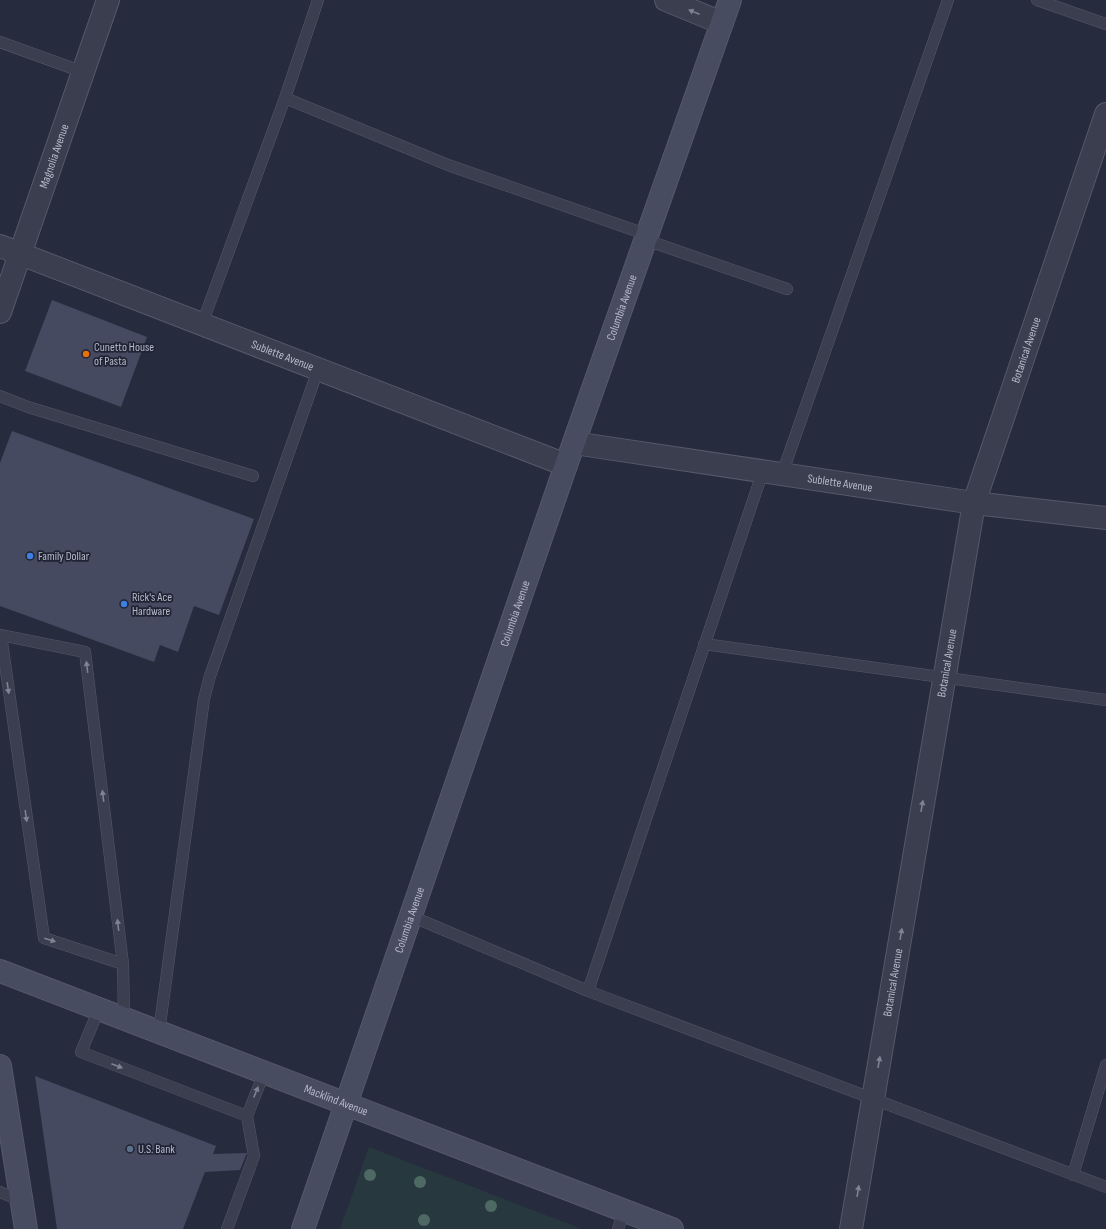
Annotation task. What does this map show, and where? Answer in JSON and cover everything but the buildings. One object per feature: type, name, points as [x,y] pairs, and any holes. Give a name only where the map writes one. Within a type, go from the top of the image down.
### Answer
[{"type":"street","name":"Magnolia Avenue","points":[[0,312],[108,0]]},
{"type":"street","points":[[666,0],[722,23]]},
{"type":"street","name":"Columbia Avenue","points":[[303,1229],[566,465],[730,0]]},
{"type":"street","name":"Botanical Avenue","points":[[851,1229],[974,503],[1106,114]]},
{"type":"street","name":"Sublette Avenue","points":[[0,246],[566,465]]},
{"type":"street","name":"Sublette Avenue","points":[[574,443],[974,503],[1106,518]]},
{"type":"street","name":"Macklind Avenue","points":[[0,971],[346,1104],[621,1220],[672,1229]]},
{"type":"street","points":[[0,1066],[26,1229]]},
{"type":"lane","points":[[202,324],[285,98],[318,0]]},
{"type":"lane","points":[[588,991],[704,644],[772,473],[948,0]]},
{"type":"lane","points":[[1037,0],[1106,24]]},
{"type":"lane","points":[[0,42],[83,72]]},
{"type":"lane","points":[[285,98],[448,165],[787,289]]},
{"type":"lane","points":[[159,1032],[205,693],[318,370]]},
{"type":"lane","points":[[0,396],[28,407],[253,476]]},
{"type":"lane","points":[[123,964],[44,938],[0,635],[85,652],[123,964],[124,1019]]},
{"type":"lane","points":[[704,644],[1106,700]]},
{"type":"lane","points":[[411,916],[588,991],[1106,1188]]},
{"type":"lane","points":[[99,1009],[81,1052],[247,1116]]},
{"type":"lane","points":[[1073,1175],[1106,1065]]},
{"type":"lane","points":[[227,1229],[254,1156],[247,1116],[264,1072]]},
{"type":"lane","points":[[0,1192],[22,1201]]},
{"type":"shaded area","points":[[369,1147],[582,1229],[340,1229]]},
{"type":"place","name":"Cunetto House of Pasta","points":[[86,354]]},
{"type":"place","name":"Family Dollar","points":[[30,556]]},
{"type":"place","name":"Rick's Ace Hardware","points":[[124,604]]},
{"type":"place","name":"U.S. Bank","points":[[130,1149]]}]
